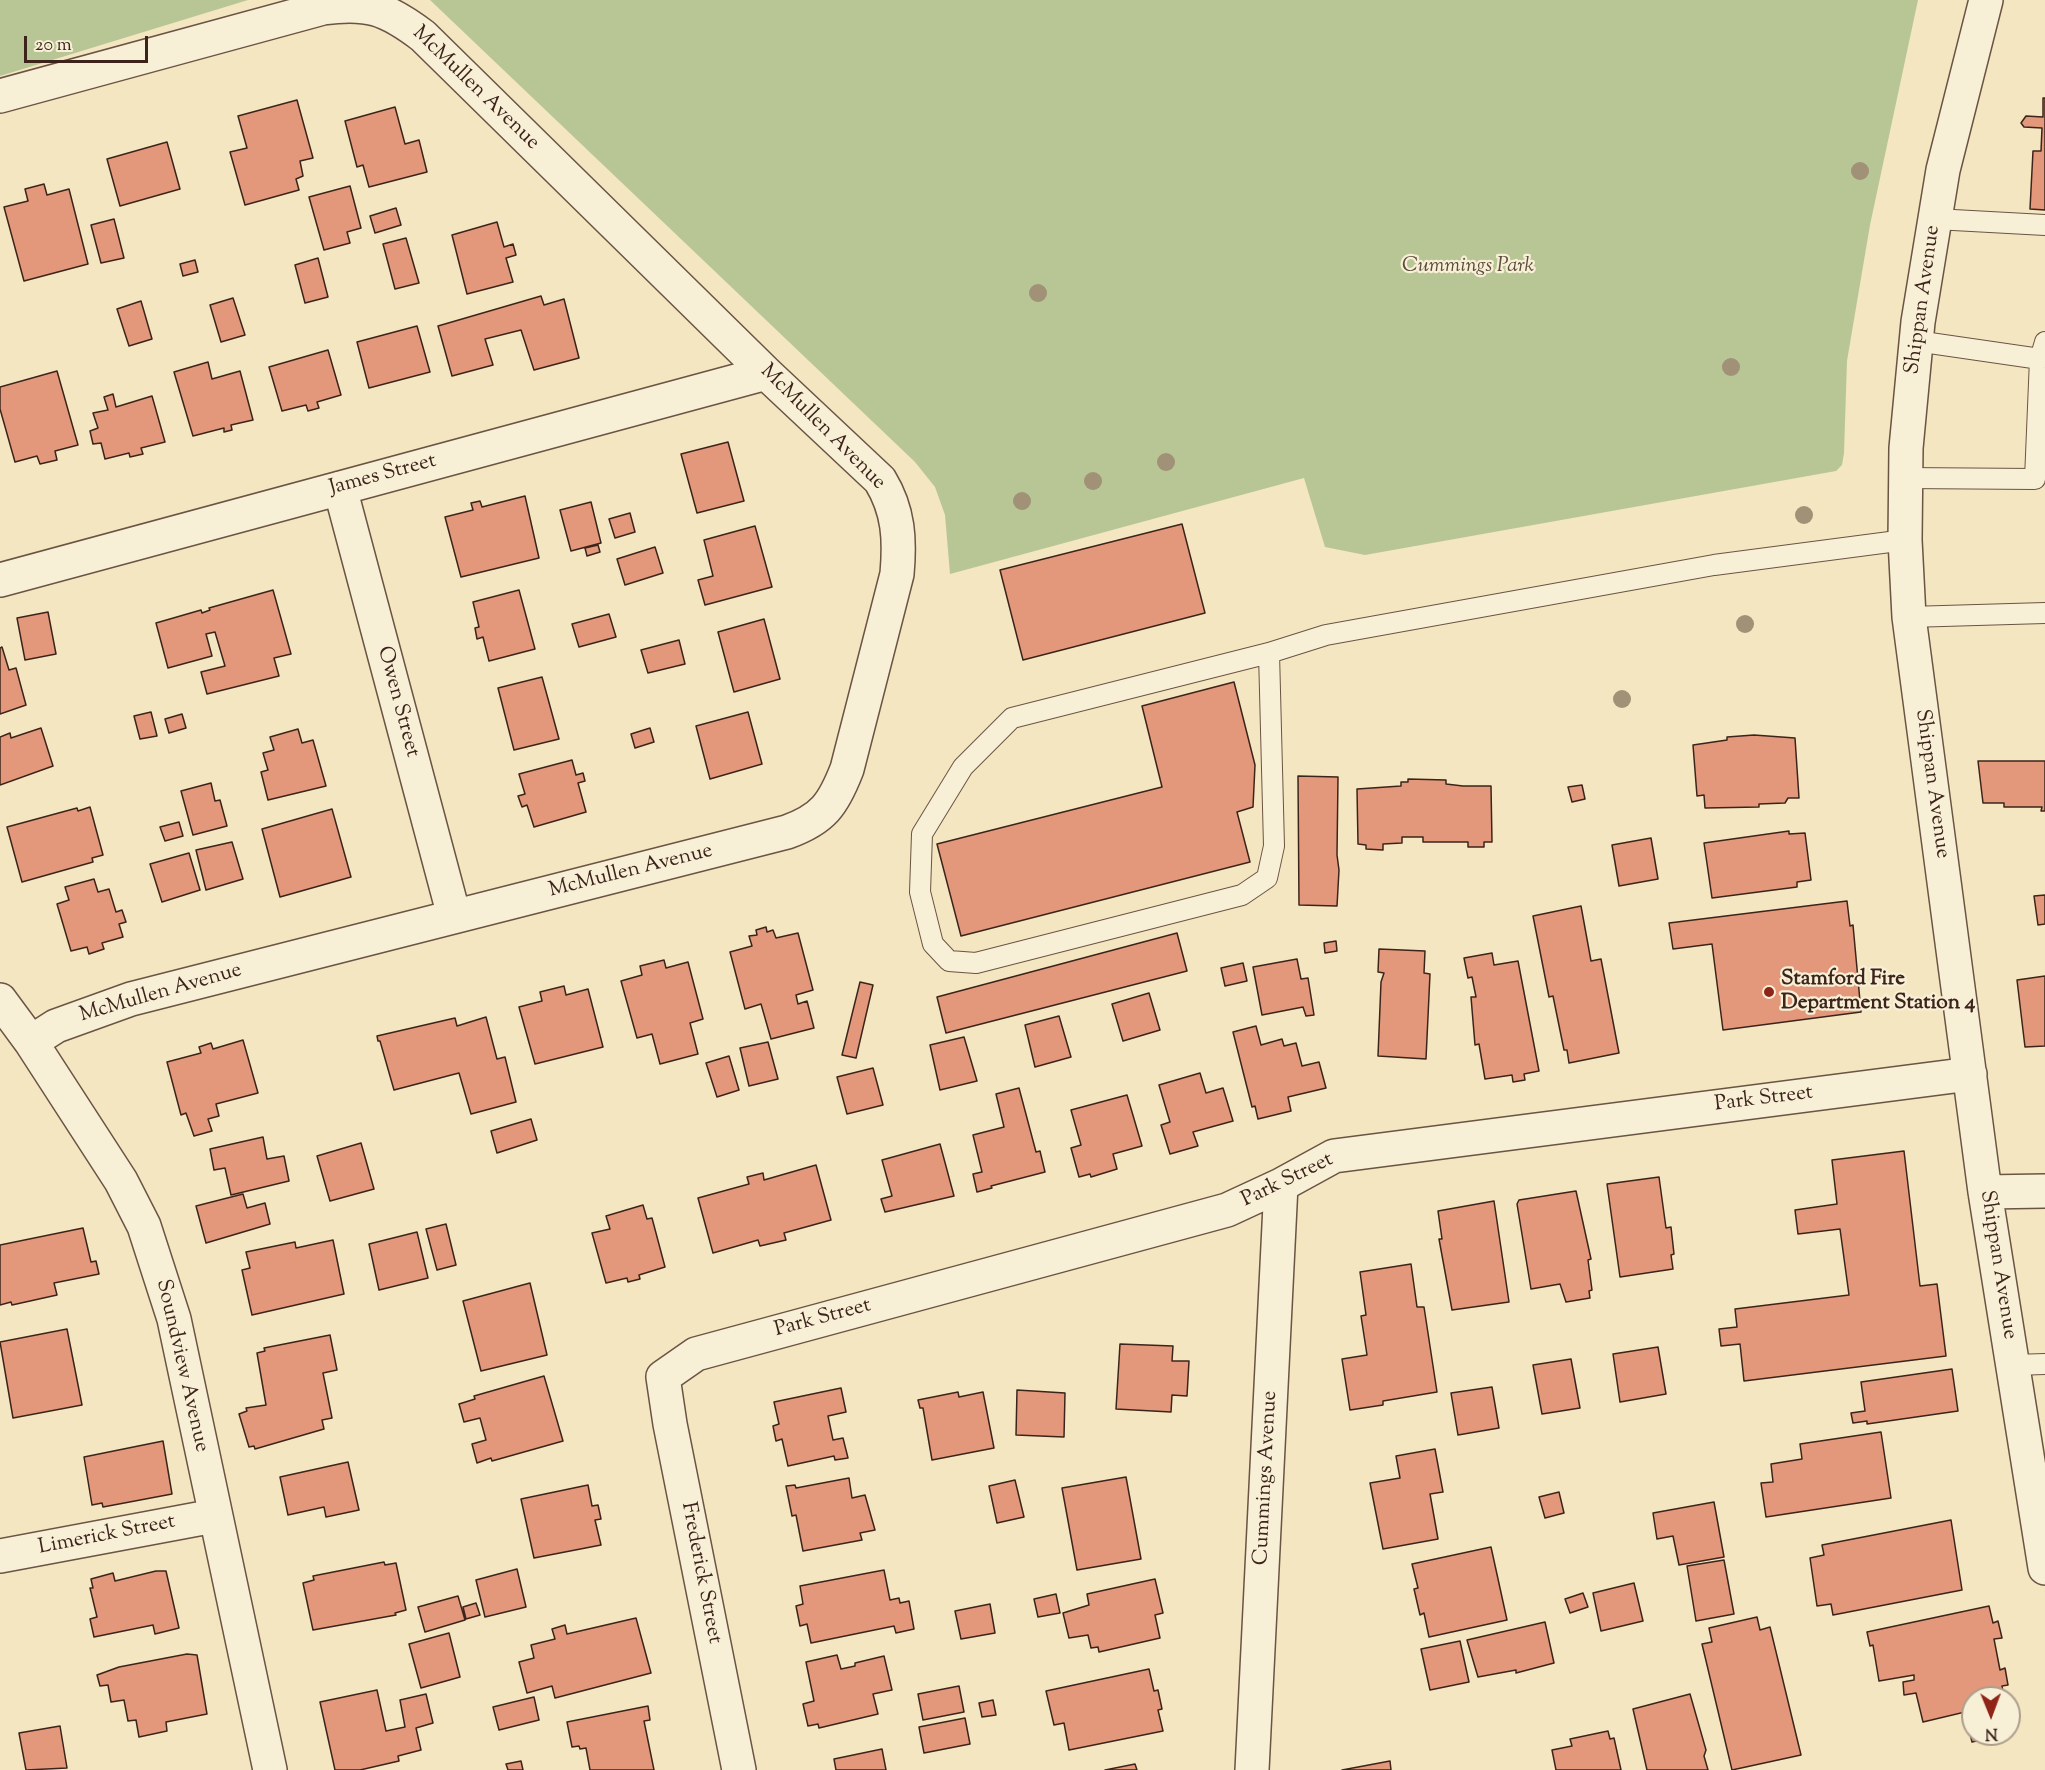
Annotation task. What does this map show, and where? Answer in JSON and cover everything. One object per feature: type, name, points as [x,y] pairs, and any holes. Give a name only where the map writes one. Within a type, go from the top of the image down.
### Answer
[{"type":"street","name":"Shippan Avenue","points":[[1986,0],[1943,170],[1916,341],[1905,478],[1905,540],[1909,617],[1985,1192],[2045,1568]]},
{"type":"street","name":"McMullen Avenue","points":[[0,96],[322,8],[352,4],[377,8],[399,18],[423,36],[766,373],[880,480],[889,495],[898,522],[900,547],[897,574],[847,769],[838,793],[826,811],[810,824],[787,832],[131,999],[72,1019],[31,1042]]},
{"type":"street","name":"James Street","points":[[0,580],[766,373]]},
{"type":"street","name":"Owen Street","points":[[340,488],[454,916]]},
{"type":"street","name":"Soundview Avenue","points":[[0,1000],[31,1042],[121,1181],[144,1226],[174,1319],[214,1516],[270,1770]]},
{"type":"street","name":"Park Street","points":[[663,1377],[696,1354],[1227,1210],[1281,1185],[1334,1156],[1970,1074]]},
{"type":"street","name":"Cummings Avenue","points":[[1252,1770],[1281,1185]]},
{"type":"street","points":[[1985,1192],[2045,1191]]},
{"type":"street","name":"Frederick Street","points":[[663,1377],[670,1424],[739,1770]]},
{"type":"street","name":"Limerick Street","points":[[0,1556],[214,1516]]},
{"type":"lane","points":[[1935,219],[2045,225]]},
{"type":"lane","points":[[1905,478],[2036,479],[2043,350],[1916,341]]},
{"type":"lane","points":[[1269,653],[1274,846],[1267,878],[1242,895],[976,963],[949,961],[933,944],[920,892],[922,834],[963,766],[1012,718],[1269,653],[1326,635],[1714,565],[1905,540]]},
{"type":"lane","points":[[1909,617],[2045,613]]},
{"type":"lane","points":[[2013,1365],[2045,1364]]},
{"type":"green space","points":[[0,0],[248,0],[0,76]]},
{"type":"green space","name":"Cummings Park","points":[[430,0],[1918,0],[1870,225],[1847,361],[1844,453],[1842,465],[1836,471],[1365,555],[1325,547],[1304,478],[950,574],[945,515],[935,487],[915,462]]},
{"type":"building","points":[[2043,98],[2045,98],[2045,210],[2030,209],[2033,151],[2041,151],[2042,128],[2024,127],[2021,123],[2026,116],[2043,117]]},
{"type":"building","points":[[297,100],[313,158],[300,161],[303,176],[296,179],[299,190],[245,205],[230,152],[247,148],[238,116]]},
{"type":"building","points":[[395,107],[405,144],[419,140],[427,172],[369,187],[363,165],[357,167],[345,121]]},
{"type":"building","points":[[167,142],[180,189],[120,206],[107,159]]},
{"type":"building","points":[[44,184],[47,195],[69,189],[88,264],[24,281],[4,207],[28,201],[25,189]]},
{"type":"building","points":[[350,186],[361,228],[347,232],[350,243],[324,250],[309,197]]},
{"type":"building","points":[[396,208],[401,225],[375,233],[370,216]]},
{"type":"building","points":[[114,219],[124,258],[101,263],[91,225]]},
{"type":"building","points":[[497,222],[504,247],[513,244],[516,255],[506,258],[513,282],[467,294],[452,235]]},
{"type":"building","points":[[406,238],[419,283],[395,289],[383,244]]},
{"type":"building","points":[[318,258],[328,297],[305,303],[295,265]]},
{"type":"building","points":[[195,260],[198,272],[183,276],[180,264]]},
{"type":"building","points":[[541,296],[544,305],[564,299],[579,358],[534,370],[521,330],[485,339],[493,365],[452,376],[438,326]]},
{"type":"building","points":[[233,298],[245,335],[221,342],[210,305]]},
{"type":"building","points":[[141,301],[152,339],[129,346],[117,309]]},
{"type":"building","points":[[417,326],[430,372],[369,388],[357,342]]},
{"type":"building","points":[[328,350],[341,395],[317,402],[319,408],[308,411],[306,405],[282,411],[269,367]]},
{"type":"building","points":[[208,362],[212,379],[240,371],[253,420],[231,425],[232,430],[224,432],[224,428],[193,436],[174,372]]},
{"type":"building","points":[[57,371],[78,445],[55,451],[57,460],[40,464],[37,456],[15,462],[0,409],[0,387]]},
{"type":"building","points":[[113,394],[116,407],[152,396],[165,442],[141,448],[143,454],[130,457],[129,453],[105,459],[101,443],[93,444],[90,431],[98,428],[93,413],[108,410],[104,397]]},
{"type":"building","points":[[728,442],[744,501],[697,513],[681,454]]},
{"type":"building","points":[[525,496],[539,558],[461,577],[445,517],[473,510],[471,503],[480,501],[482,507]]},
{"type":"building","points":[[591,502],[601,543],[571,551],[560,510]]},
{"type":"building","points":[[630,513],[635,532],[615,538],[609,519]]},
{"type":"building","points":[[1182,524],[1205,613],[1023,660],[1000,570]]},
{"type":"building","points":[[755,526],[772,587],[705,605],[698,580],[713,576],[704,540]]},
{"type":"building","points":[[598,545],[600,552],[587,556],[585,548]]},
{"type":"building","points":[[655,547],[663,573],[625,585],[617,559]]},
{"type":"building","points":[[273,590],[291,654],[274,658],[279,676],[207,694],[201,672],[225,666],[215,632],[206,634],[212,656],[168,668],[156,623],[201,610],[202,613],[210,610],[209,608]]},
{"type":"building","points":[[519,590],[535,649],[489,661],[483,637],[477,639],[475,628],[479,627],[473,602]]},
{"type":"building","points":[[48,612],[56,654],[25,660],[17,618]]},
{"type":"building","points":[[609,614],[616,637],[579,647],[572,624]]},
{"type":"building","points":[[764,619],[780,679],[734,692],[718,632]]},
{"type":"building","points":[[679,640],[685,664],[648,673],[641,650]]},
{"type":"building","points":[[2,647],[9,670],[16,668],[26,705],[0,714],[0,648]]},
{"type":"building","points":[[542,677],[559,739],[514,750],[498,688]]},
{"type":"building","points":[[1234,682],[1255,765],[1253,807],[1237,812],[1250,862],[961,936],[937,844],[1162,787],[1142,706]]},
{"type":"building","points":[[151,712],[157,736],[140,739],[134,716]]},
{"type":"building","points":[[748,712],[762,764],[710,779],[696,726]]},
{"type":"building","points":[[182,714],[186,728],[169,733],[165,719]]},
{"type":"building","points":[[41,728],[53,766],[0,785],[0,737],[10,733],[11,738]]},
{"type":"building","points":[[650,728],[654,742],[635,748],[631,734]]},
{"type":"building","points":[[298,729],[302,743],[313,740],[326,786],[268,800],[261,772],[268,770],[263,753],[274,750],[270,737]]},
{"type":"building","points":[[1754,735],[1795,738],[1799,798],[1788,798],[1785,803],[1759,804],[1759,807],[1705,808],[1704,795],[1697,796],[1693,745],[1727,740],[1727,737]]},
{"type":"building","points":[[572,760],[576,775],[583,773],[585,781],[578,783],[586,812],[534,827],[527,805],[522,807],[518,796],[525,794],[519,774]]},
{"type":"building","points":[[1978,761],[2045,761],[2045,811],[2041,811],[2042,807],[2004,807],[2004,803],[1983,803]]},
{"type":"building","points":[[1298,776],[1338,777],[1337,906],[1299,905]]},
{"type":"building","points":[[1408,779],[1446,780],[1446,784],[1463,786],[1491,786],[1492,842],[1484,842],[1484,847],[1468,847],[1468,842],[1423,842],[1423,837],[1402,837],[1402,843],[1383,844],[1383,850],[1366,849],[1366,845],[1358,844],[1357,789],[1401,786],[1401,782],[1408,782]]},
{"type":"building","points":[[211,783],[215,801],[220,800],[227,826],[193,835],[181,791]]},
{"type":"building","points":[[1582,785],[1585,799],[1572,802],[1568,787]]},
{"type":"building","points":[[90,807],[103,855],[92,858],[93,862],[22,882],[7,827],[77,808],[78,811]]},
{"type":"building","points":[[332,809],[351,877],[280,897],[262,829]]},
{"type":"building","points":[[179,822],[183,836],[165,841],[160,827]]},
{"type":"building","points":[[1789,831],[1789,834],[1805,833],[1811,880],[1797,882],[1797,887],[1712,898],[1704,843]]},
{"type":"building","points":[[1651,838],[1658,879],[1619,886],[1612,845]]},
{"type":"building","points":[[232,842],[243,879],[206,890],[196,850]]},
{"type":"building","points":[[189,853],[200,890],[162,902],[150,864]]},
{"type":"building","points":[[94,879],[98,892],[109,889],[116,912],[122,910],[126,922],[119,924],[123,937],[102,943],[104,949],[89,954],[87,947],[71,951],[57,904],[69,900],[65,887]]},
{"type":"building","points":[[2045,895],[2045,924],[2038,925],[2034,896]]},
{"type":"building","points":[[1847,901],[1850,926],[1853,925],[1861,1012],[1723,1030],[1712,944],[1673,949],[1669,923]]},
{"type":"building","points":[[1581,906],[1591,961],[1601,959],[1619,1053],[1569,1063],[1567,1050],[1564,1050],[1553,996],[1549,997],[1533,916]]},
{"type":"building","points":[[766,927],[767,932],[773,930],[776,938],[798,933],[813,990],[796,995],[798,1004],[807,1001],[814,1028],[771,1039],[761,1004],[745,1009],[730,952],[752,946],[749,936],[757,935],[756,930]]},
{"type":"building","points":[[1177,933],[1187,971],[946,1033],[937,997]]},
{"type":"building","points":[[1336,941],[1337,951],[1325,953],[1324,943]]},
{"type":"building","points":[[1379,949],[1425,951],[1424,973],[1430,974],[1426,1059],[1378,1056],[1381,982],[1384,973],[1378,972]]},
{"type":"building","points":[[1492,953],[1494,965],[1518,961],[1539,1071],[1524,1074],[1525,1080],[1513,1082],[1512,1075],[1485,1079],[1479,1044],[1475,1045],[1471,997],[1476,997],[1472,977],[1468,978],[1464,958]]},
{"type":"building","points":[[1297,959],[1301,979],[1308,978],[1314,1015],[1306,1016],[1303,1007],[1262,1015],[1253,967]]},
{"type":"building","points":[[664,960],[666,968],[688,962],[703,1019],[690,1023],[698,1054],[660,1064],[652,1034],[637,1038],[621,981],[642,975],[640,966]]},
{"type":"building","points":[[1243,963],[1247,981],[1225,986],[1221,968]]},
{"type":"building","points":[[2045,976],[2045,1046],[2025,1047],[2017,980]]},
{"type":"building","points":[[860,982],[873,985],[856,1058],[842,1055]]},
{"type":"building","points":[[564,986],[566,995],[588,989],[603,1047],[535,1064],[519,1007],[542,1001],[540,992]]},
{"type":"building","points":[[1149,993],[1160,1030],[1123,1041],[1112,1004]]},
{"type":"building","points":[[1059,1016],[1071,1057],[1035,1067],[1025,1025]]},
{"type":"building","points":[[486,1017],[497,1059],[505,1057],[516,1102],[471,1114],[459,1073],[394,1090],[377,1036],[455,1018],[457,1026]]},
{"type":"building","points":[[1256,1026],[1261,1045],[1282,1039],[1284,1046],[1296,1043],[1302,1066],[1319,1062],[1326,1088],[1288,1097],[1291,1111],[1258,1119],[1255,1106],[1252,1107],[1233,1032]]},
{"type":"building","points":[[964,1037],[977,1081],[940,1090],[930,1045]]},
{"type":"building","points":[[243,1040],[258,1093],[216,1104],[219,1116],[208,1119],[212,1131],[194,1136],[186,1113],[181,1115],[167,1062],[201,1053],[199,1047],[211,1043],[213,1049]]},
{"type":"building","points":[[768,1042],[778,1079],[749,1086],[740,1048]]},
{"type":"building","points":[[729,1056],[739,1090],[717,1097],[706,1063]]},
{"type":"building","points":[[873,1068],[883,1105],[847,1114],[837,1077]]},
{"type":"building","points":[[1200,1073],[1206,1093],[1223,1088],[1233,1121],[1193,1132],[1198,1146],[1170,1154],[1161,1125],[1170,1122],[1159,1085]]},
{"type":"building","points":[[1019,1088],[1036,1152],[1040,1151],[1045,1172],[991,1186],[992,1188],[977,1192],[973,1174],[982,1172],[973,1135],[1004,1127],[996,1094]]},
{"type":"building","points":[[1127,1095],[1142,1146],[1113,1154],[1117,1169],[1091,1177],[1090,1174],[1079,1177],[1071,1148],[1081,1145],[1071,1110]]},
{"type":"building","points":[[531,1119],[537,1140],[497,1153],[491,1131]]},
{"type":"building","points":[[263,1137],[267,1159],[284,1156],[289,1181],[231,1195],[225,1168],[214,1170],[210,1149]]},
{"type":"building","points":[[361,1143],[374,1189],[330,1201],[317,1156]]},
{"type":"building","points":[[940,1144],[954,1196],[885,1212],[881,1199],[892,1196],[882,1160]]},
{"type":"building","points":[[1904,1151],[1920,1286],[1937,1284],[1946,1356],[1744,1381],[1740,1344],[1721,1346],[1719,1329],[1737,1327],[1735,1309],[1849,1295],[1840,1229],[1798,1234],[1795,1210],[1837,1204],[1832,1160]]},
{"type":"building","points":[[816,1165],[831,1220],[784,1233],[786,1240],[760,1246],[758,1240],[713,1253],[698,1198],[749,1184],[747,1177],[763,1173],[764,1180]]},
{"type":"building","points":[[1659,1177],[1666,1228],[1671,1227],[1673,1269],[1620,1277],[1607,1184]]},
{"type":"building","points":[[1576,1191],[1591,1259],[1588,1260],[1592,1290],[1589,1291],[1590,1298],[1566,1302],[1560,1284],[1531,1289],[1517,1204],[1519,1200]]},
{"type":"building","points":[[243,1194],[247,1208],[265,1203],[270,1224],[206,1243],[196,1206]]},
{"type":"building","points":[[1494,1201],[1509,1302],[1452,1310],[1439,1239],[1442,1239],[1438,1211]]},
{"type":"building","points":[[643,1205],[647,1219],[652,1218],[665,1267],[639,1275],[640,1279],[628,1282],[627,1278],[606,1283],[592,1233],[610,1229],[606,1216]]},
{"type":"building","points":[[446,1224],[456,1265],[437,1270],[426,1229]]},
{"type":"building","points":[[83,1228],[91,1262],[96,1261],[99,1274],[54,1283],[57,1295],[12,1305],[11,1302],[0,1305],[0,1245]]},
{"type":"building","points":[[417,1232],[428,1278],[379,1290],[369,1244]]},
{"type":"building","points":[[333,1240],[344,1294],[252,1315],[242,1270],[250,1268],[246,1252],[295,1242],[296,1248]]},
{"type":"building","points":[[1411,1264],[1417,1307],[1424,1307],[1437,1392],[1383,1401],[1383,1405],[1350,1410],[1342,1359],[1367,1355],[1361,1316],[1366,1315],[1360,1272]]},
{"type":"building","points":[[530,1283],[547,1355],[481,1371],[463,1301]]},
{"type":"building","points":[[67,1329],[82,1405],[13,1418],[0,1342]]},
{"type":"building","points":[[330,1335],[337,1370],[323,1373],[332,1418],[322,1420],[324,1429],[255,1449],[254,1446],[249,1447],[239,1414],[247,1411],[246,1408],[266,1405],[257,1353],[265,1351],[264,1348]]},
{"type":"building","points":[[1120,1344],[1173,1346],[1172,1361],[1189,1361],[1187,1396],[1172,1395],[1171,1412],[1116,1409]]},
{"type":"building","points":[[1658,1347],[1666,1394],[1620,1402],[1613,1354]]},
{"type":"building","points":[[1571,1359],[1580,1408],[1542,1414],[1533,1365]]},
{"type":"building","points":[[1952,1369],[1958,1411],[1867,1424],[1867,1421],[1853,1423],[1851,1413],[1865,1411],[1861,1382]]},
{"type":"building","points":[[544,1376],[563,1441],[477,1463],[472,1444],[486,1440],[480,1418],[464,1422],[459,1404],[475,1399],[474,1396]]},
{"type":"building","points":[[1492,1387],[1499,1428],[1458,1435],[1451,1393]]},
{"type":"building","points":[[841,1388],[846,1412],[828,1416],[833,1440],[843,1438],[848,1458],[835,1460],[834,1456],[788,1466],[782,1439],[776,1441],[773,1426],[779,1424],[774,1402]]},
{"type":"building","points":[[1017,1390],[1065,1393],[1064,1437],[1016,1435]]},
{"type":"building","points":[[958,1392],[959,1397],[983,1392],[994,1448],[932,1460],[923,1408],[920,1408],[918,1400]]},
{"type":"building","points":[[1881,1432],[1891,1498],[1766,1517],[1761,1483],[1773,1482],[1771,1464],[1802,1459],[1800,1444]]},
{"type":"building","points":[[163,1441],[172,1494],[103,1507],[102,1503],[92,1505],[84,1457]]},
{"type":"building","points":[[1435,1449],[1443,1492],[1430,1494],[1438,1539],[1383,1549],[1370,1483],[1400,1478],[1396,1456]]},
{"type":"building","points":[[348,1462],[359,1510],[326,1517],[324,1507],[288,1515],[280,1477]]},
{"type":"building","points":[[1126,1477],[1141,1559],[1077,1570],[1062,1488]]},
{"type":"building","points":[[849,1478],[852,1498],[865,1495],[875,1530],[860,1533],[862,1540],[803,1551],[796,1515],[792,1516],[786,1486],[795,1485],[796,1488]]},
{"type":"building","points":[[1015,1480],[1024,1517],[997,1523],[989,1486]]},
{"type":"building","points":[[588,1485],[592,1506],[598,1505],[601,1519],[595,1520],[601,1545],[534,1558],[521,1499]]},
{"type":"building","points":[[1559,1492],[1564,1513],[1545,1518],[1539,1497]]},
{"type":"building","points":[[1714,1502],[1724,1557],[1679,1565],[1673,1536],[1657,1539],[1653,1513]]},
{"type":"building","points":[[1951,1520],[1962,1590],[1833,1615],[1831,1604],[1817,1606],[1810,1558],[1824,1555],[1822,1545]]},
{"type":"building","points":[[1491,1547],[1507,1620],[1429,1637],[1424,1613],[1420,1615],[1414,1589],[1418,1588],[1412,1564]]},
{"type":"building","points":[[1724,1560],[1734,1614],[1696,1621],[1687,1566]]},
{"type":"building","points":[[384,1562],[385,1565],[396,1563],[406,1610],[395,1613],[396,1615],[313,1630],[303,1583],[314,1580],[313,1576]]},
{"type":"building","points":[[517,1569],[526,1607],[485,1617],[476,1580]]},
{"type":"building","points":[[884,1570],[890,1600],[899,1598],[900,1603],[909,1601],[914,1629],[896,1633],[894,1626],[811,1643],[807,1624],[800,1626],[796,1606],[803,1604],[800,1586]]},
{"type":"building","points":[[156,1571],[166,1571],[179,1628],[155,1634],[153,1625],[94,1637],[90,1619],[97,1617],[90,1588],[93,1588],[91,1579],[113,1573],[115,1581]]},
{"type":"building","points":[[1155,1579],[1163,1613],[1155,1615],[1160,1638],[1099,1652],[1098,1647],[1091,1648],[1088,1635],[1069,1638],[1063,1613],[1089,1605],[1087,1594]]},
{"type":"building","points":[[1634,1583],[1643,1621],[1601,1631],[1593,1593]]},
{"type":"building","points":[[1583,1593],[1588,1607],[1570,1613],[1565,1599]]},
{"type":"building","points":[[1056,1594],[1060,1613],[1038,1617],[1034,1599]]},
{"type":"building","points":[[458,1596],[465,1620],[425,1632],[418,1607]]},
{"type":"building","points":[[476,1603],[480,1615],[466,1619],[463,1607]]},
{"type":"building","points":[[990,1604],[995,1633],[961,1639],[955,1611]]},
{"type":"building","points":[[1989,1606],[1993,1623],[1998,1621],[2002,1638],[1994,1639],[2000,1670],[2005,1668],[2008,1685],[1961,1686],[1961,1713],[1923,1722],[1916,1693],[1904,1695],[1903,1682],[1914,1680],[1914,1675],[1879,1681],[1873,1645],[1870,1646],[1867,1632]]},
{"type":"building","points":[[1757,1617],[1760,1630],[1770,1627],[1801,1755],[1732,1770],[1702,1644],[1712,1642],[1709,1628]]},
{"type":"building","points":[[636,1618],[651,1673],[555,1698],[552,1686],[527,1693],[519,1662],[534,1658],[531,1645],[555,1639],[552,1629],[565,1625],[567,1634]]},
{"type":"building","points":[[1545,1622],[1554,1663],[1516,1673],[1516,1670],[1478,1677],[1467,1640]]},
{"type":"building","points":[[449,1633],[460,1677],[421,1688],[409,1644]]},
{"type":"building","points":[[1460,1641],[1469,1682],[1430,1690],[1421,1649]]},
{"type":"building","points":[[187,1654],[197,1655],[207,1714],[166,1722],[167,1731],[139,1737],[136,1720],[128,1721],[124,1700],[111,1702],[108,1685],[100,1686],[97,1675],[119,1667]]},
{"type":"building","points":[[837,1655],[841,1669],[884,1656],[892,1690],[873,1694],[878,1714],[819,1728],[818,1724],[808,1726],[803,1704],[814,1701],[806,1662]]},
{"type":"building","points":[[1149,1669],[1154,1691],[1158,1690],[1162,1709],[1158,1710],[1163,1731],[1069,1750],[1064,1723],[1054,1725],[1046,1691]]},
{"type":"building","points":[[959,1686],[964,1712],[923,1720],[918,1694]]},
{"type":"building","points":[[377,1690],[386,1731],[405,1727],[400,1700],[426,1694],[433,1723],[416,1728],[421,1750],[398,1756],[399,1761],[360,1770],[335,1770],[320,1702]]},
{"type":"building","points":[[1690,1694],[1706,1750],[1704,1756],[1708,1770],[1647,1770],[1633,1709]]},
{"type":"building","points":[[534,1697],[539,1720],[499,1730],[493,1707]]},
{"type":"building","points":[[993,1700],[996,1715],[982,1717],[979,1703]]},
{"type":"building","points":[[648,1706],[650,1720],[644,1721],[654,1770],[590,1770],[586,1748],[572,1747],[567,1722]]},
{"type":"building","points":[[965,1718],[970,1744],[924,1753],[919,1727]]},
{"type":"building","points":[[60,1726],[67,1768],[26,1770],[19,1733]]},
{"type":"building","points":[[1608,1731],[1610,1739],[1614,1738],[1621,1770],[1556,1770],[1552,1750],[1572,1746],[1570,1739]]},
{"type":"building","points":[[882,1749],[886,1770],[836,1770],[834,1759]]},
{"type":"building","points":[[521,1761],[523,1770],[508,1770],[506,1764]]},
{"type":"building","points":[[1390,1761],[1391,1770],[1342,1770]]},
{"type":"building","points":[[1135,1764],[1137,1770],[1105,1770]]},
{"type":"place","name":"Stamford Fire Department Station 4","points":[[1769,992]]}]
